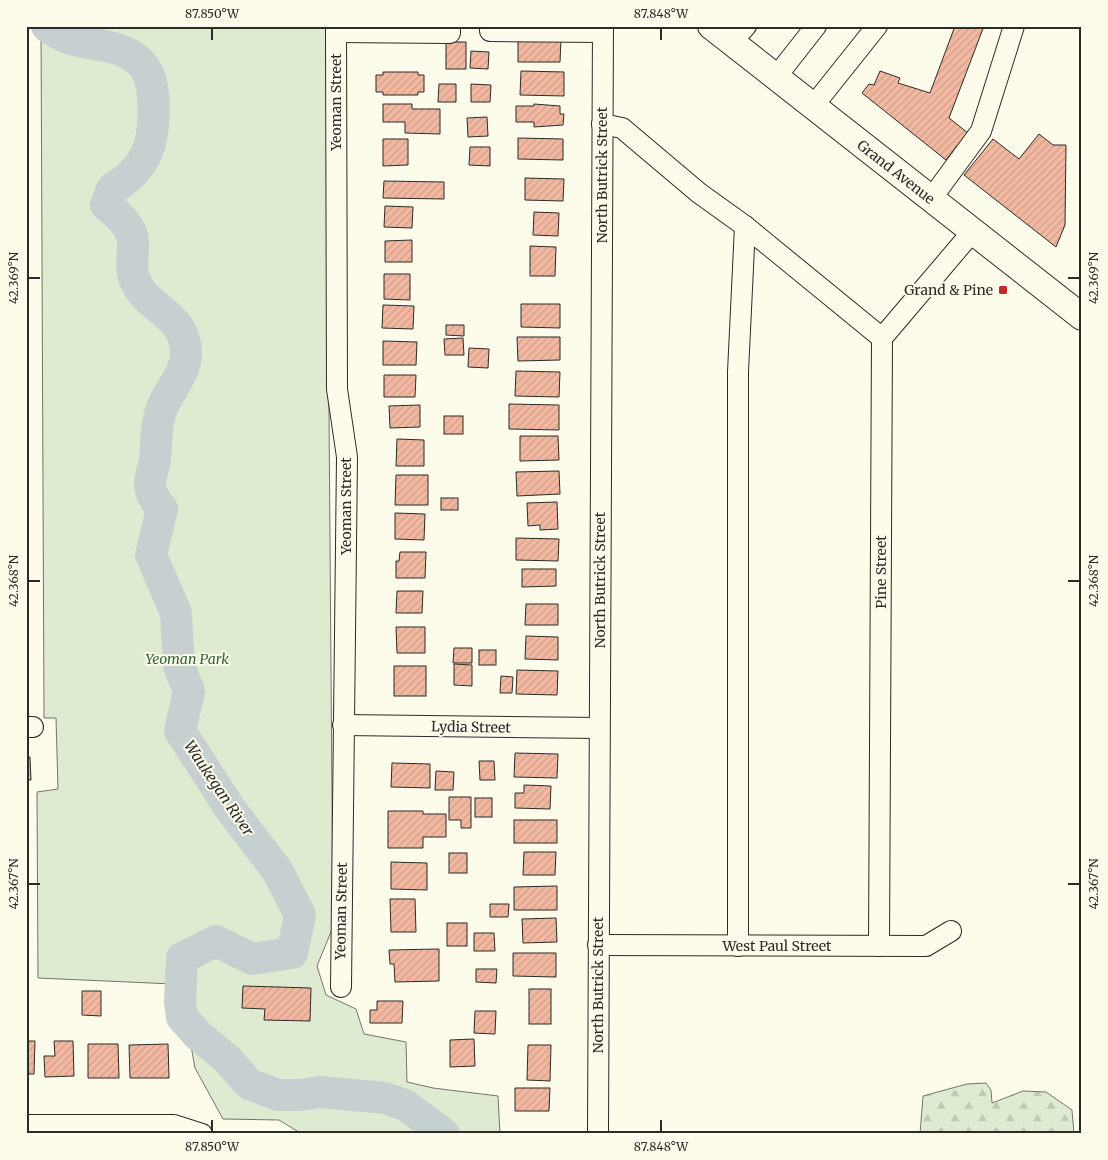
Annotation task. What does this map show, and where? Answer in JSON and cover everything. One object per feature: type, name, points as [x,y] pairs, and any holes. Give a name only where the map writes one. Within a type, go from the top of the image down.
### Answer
[{"type":"main road","name":"Grand Avenue","points":[[711,26],[739,34],[776,77],[1082,317]]},
{"type":"street","points":[[336,29],[450,33],[450,26]]},
{"type":"street","points":[[490,26],[490,31],[603,29]]},
{"type":"street","points":[[776,77],[816,26]]},
{"type":"street","points":[[814,106],[877,26]]},
{"type":"street","points":[[931,199],[981,131],[1014,26]]},
{"type":"street","name":"Yeoman Street","points":[[336,29],[337,389],[347,457],[341,987]]},
{"type":"street","name":"North Butrick Street","points":[[598,1134],[603,29]]},
{"type":"street","points":[[602,124],[622,128],[699,193],[745,226],[882,338],[972,231]]},
{"type":"street","points":[[738,946],[738,372],[745,226]]},
{"type":"street","name":"Pine Street","points":[[879,946],[882,338]]},
{"type":"street","name":"Lydia Street","points":[[343,725],[599,728]]},
{"type":"street","name":"West Paul Street","points":[[598,945],[926,946],[951,931]]},
{"type":"street","points":[[26,1125],[61,1130],[174,1125],[202,1134]]},
{"type":"green space","name":"Yeoman Park","points":[[41,26],[326,26],[333,927],[317,966],[326,995],[356,1009],[364,1034],[406,1042],[407,1082],[433,1088],[498,1096],[500,1134],[302,1134],[279,1120],[223,1119],[195,1068],[189,1035],[180,1024],[173,984],[38,978],[37,792],[58,789],[56,718],[44,718]]},
{"type":"green space","points":[[986,1083],[991,1090],[992,1103],[1023,1091],[1046,1092],[1072,1110],[1074,1134],[920,1134],[923,1096],[967,1084]]},
{"type":"building","points":[[955,26],[984,26],[949,118],[968,133],[946,160],[862,93],[869,84],[874,85],[880,71],[900,78],[898,83],[930,93]]},
{"type":"building","points":[[518,38],[561,39],[560,62],[518,62]]},
{"type":"building","points":[[446,42],[466,42],[466,69],[446,69]]},
{"type":"building","points":[[471,51],[489,52],[488,69],[470,68]]},
{"type":"building","points":[[521,71],[564,72],[564,96],[520,95]]},
{"type":"building","points":[[383,72],[418,72],[418,75],[424,75],[424,92],[418,92],[418,95],[383,95],[383,92],[376,92],[376,75],[383,75]]},
{"type":"building","points":[[439,84],[456,84],[456,102],[438,102]]},
{"type":"building","points":[[471,84],[491,85],[490,102],[471,102]]},
{"type":"building","points":[[383,104],[412,104],[412,109],[440,109],[440,134],[405,133],[405,122],[383,122]]},
{"type":"building","points":[[534,104],[560,106],[560,114],[564,114],[563,125],[534,127],[534,122],[516,122],[516,106],[534,106]]},
{"type":"building","points":[[487,117],[488,136],[468,137],[467,118]]},
{"type":"building","points":[[1039,134],[1053,145],[1066,145],[1065,225],[1056,247],[964,175],[993,139],[1019,159]]},
{"type":"building","points":[[518,138],[563,139],[563,160],[518,159]]},
{"type":"building","points":[[383,139],[408,139],[408,165],[383,166]]},
{"type":"building","points":[[470,147],[490,147],[490,166],[469,165]]},
{"type":"building","points":[[525,178],[564,179],[563,201],[525,200]]},
{"type":"building","points":[[384,181],[444,182],[444,199],[383,198]]},
{"type":"building","points":[[385,206],[413,207],[412,228],[384,227]]},
{"type":"building","points":[[534,212],[559,213],[558,236],[533,235]]},
{"type":"building","points":[[412,240],[412,262],[385,262],[385,241]]},
{"type":"building","points":[[530,246],[556,247],[555,276],[530,276]]},
{"type":"building","points":[[384,274],[410,274],[410,300],[384,299]]},
{"type":"building","points":[[521,304],[560,304],[560,328],[521,327]]},
{"type":"building","points":[[383,305],[414,306],[413,329],[382,328]]},
{"type":"building","points":[[446,325],[464,325],[464,336],[446,335]]},
{"type":"building","points":[[517,337],[560,337],[560,360],[518,361]]},
{"type":"building","points":[[463,338],[464,355],[445,355],[444,339]]},
{"type":"building","points":[[383,341],[417,342],[416,365],[383,365]]},
{"type":"building","points":[[469,348],[489,349],[488,368],[468,367]]},
{"type":"building","points":[[516,371],[560,372],[559,397],[515,396]]},
{"type":"building","points":[[384,375],[416,375],[415,397],[384,397]]},
{"type":"building","points":[[509,404],[559,405],[559,430],[509,429]]},
{"type":"building","points":[[420,405],[420,427],[390,428],[389,406]]},
{"type":"building","points":[[444,416],[463,416],[463,434],[444,434]]},
{"type":"building","points":[[520,436],[558,436],[559,460],[520,461]]},
{"type":"building","points":[[397,439],[424,440],[424,466],[396,466]]},
{"type":"building","points":[[559,471],[560,494],[517,496],[516,472]]},
{"type":"building","points":[[396,475],[428,475],[428,505],[395,505]]},
{"type":"building","points":[[441,498],[458,498],[458,510],[441,510]]},
{"type":"building","points":[[557,502],[558,529],[540,530],[540,525],[528,526],[527,503]]},
{"type":"building","points":[[395,513],[425,514],[424,540],[395,539]]},
{"type":"building","points":[[516,538],[559,539],[558,561],[516,560]]},
{"type":"building","points":[[400,552],[426,552],[425,578],[396,578],[396,561],[399,561]]},
{"type":"building","points":[[522,569],[556,569],[556,586],[522,587]]},
{"type":"building","points":[[397,591],[423,591],[422,613],[396,613]]},
{"type":"building","points":[[526,604],[558,604],[558,625],[525,625]]},
{"type":"building","points":[[396,627],[425,627],[425,653],[397,653]]},
{"type":"building","points":[[526,636],[558,637],[558,660],[525,659]]},
{"type":"building","points":[[454,648],[472,648],[472,663],[453,663]]},
{"type":"building","points":[[479,650],[496,650],[496,665],[479,665]]},
{"type":"building","points":[[454,664],[472,665],[472,686],[454,685]]},
{"type":"building","points":[[394,666],[426,666],[426,696],[394,696]]},
{"type":"building","points":[[517,670],[558,671],[557,695],[516,694]]},
{"type":"building","points":[[501,676],[513,677],[512,693],[500,693]]},
{"type":"building","points":[[515,753],[558,754],[557,778],[514,777]]},
{"type":"building","points":[[26,757],[30,757],[31,780],[26,780]]},
{"type":"building","points":[[479,761],[494,761],[495,780],[480,780]]},
{"type":"building","points":[[392,763],[430,764],[430,788],[391,787]]},
{"type":"building","points":[[436,771],[454,772],[453,790],[435,790]]},
{"type":"building","points":[[524,785],[551,786],[550,809],[515,808],[515,793],[524,793]]},
{"type":"building","points":[[449,797],[471,797],[471,828],[461,828],[461,820],[449,820]]},
{"type":"building","points":[[475,798],[492,798],[492,817],[475,817]]},
{"type":"building","points":[[388,811],[423,811],[423,814],[446,814],[446,837],[423,837],[423,848],[388,848]]},
{"type":"building","points":[[514,820],[557,820],[557,843],[514,843]]},
{"type":"building","points":[[524,852],[556,852],[555,875],[523,875]]},
{"type":"building","points":[[449,853],[467,853],[467,873],[449,873]]},
{"type":"building","points":[[391,862],[427,863],[427,890],[391,889]]},
{"type":"building","points":[[557,886],[557,910],[514,910],[514,887]]},
{"type":"building","points":[[390,899],[415,899],[416,932],[391,932]]},
{"type":"building","points":[[490,904],[509,904],[508,917],[490,917]]},
{"type":"building","points":[[556,918],[557,942],[523,943],[522,919]]},
{"type":"building","points":[[447,923],[467,923],[467,946],[447,946]]},
{"type":"building","points":[[474,933],[494,933],[495,951],[474,951]]},
{"type":"building","points":[[439,949],[439,981],[395,982],[394,964],[390,964],[389,950]]},
{"type":"building","points":[[513,953],[556,953],[556,977],[513,976]]},
{"type":"building","points":[[476,969],[497,969],[496,983],[476,982]]},
{"type":"building","points":[[243,986],[311,988],[310,1021],[264,1020],[265,1009],[242,1008]]},
{"type":"building","points":[[529,989],[551,989],[551,1024],[529,1024]]},
{"type":"building","points":[[82,991],[101,991],[101,1016],[82,1015]]},
{"type":"building","points":[[377,1001],[403,1001],[402,1023],[370,1023],[370,1010],[377,1010]]},
{"type":"building","points":[[475,1011],[496,1011],[495,1034],[474,1033]]},
{"type":"building","points":[[474,1039],[475,1066],[450,1067],[450,1040]]},
{"type":"building","points":[[26,1041],[35,1041],[34,1074],[26,1074]]},
{"type":"building","points":[[54,1041],[73,1041],[74,1076],[45,1077],[44,1056],[55,1056]]},
{"type":"building","points":[[88,1044],[118,1044],[119,1078],[88,1078]]},
{"type":"building","points":[[168,1044],[169,1078],[130,1078],[129,1045]]},
{"type":"building","points":[[528,1045],[551,1045],[550,1081],[527,1080]]},
{"type":"building","points":[[515,1088],[550,1088],[549,1111],[515,1111]]},
{"type":"waterway","name":"Waukegan River","points":[[47,26],[72,39],[117,49],[130,55],[140,62],[147,71],[151,82],[154,109],[153,125],[152,136],[146,155],[129,177],[112,189],[106,205],[124,221],[131,233],[133,242],[132,269],[138,286],[178,327],[184,338],[186,352],[184,367],[160,414],[157,427],[155,460],[150,483],[153,495],[162,509],[151,555],[176,613],[179,666],[189,691],[180,731],[231,810],[277,870],[300,915],[292,953],[252,959],[216,941],[182,958],[180,1002],[182,1017],[198,1035],[227,1059],[249,1084],[278,1095],[300,1095],[320,1092],[385,1098],[405,1105],[444,1134]]},
{"type":"place","name":"Grand & Pine","points":[[1003,290]]}]
